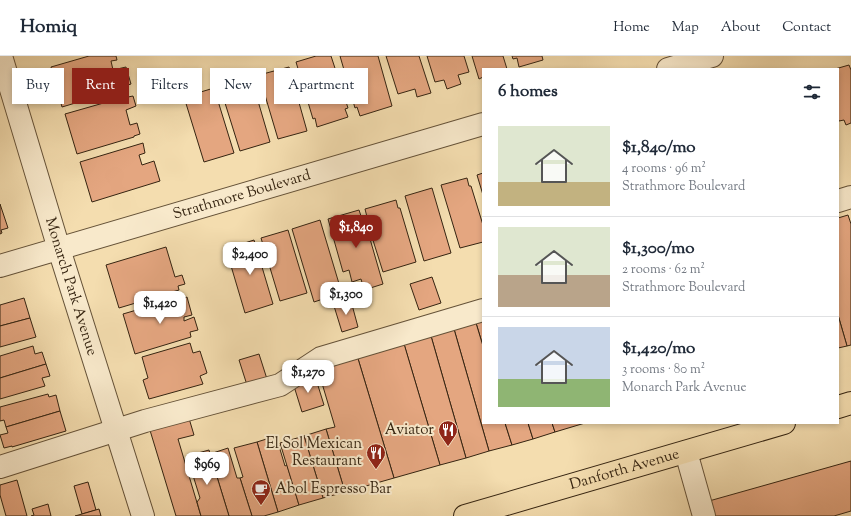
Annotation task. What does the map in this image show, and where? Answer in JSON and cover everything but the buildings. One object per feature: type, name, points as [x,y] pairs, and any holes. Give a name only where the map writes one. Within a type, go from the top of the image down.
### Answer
[{"type":"main road","points":[[839,407],[851,403]]},
{"type":"main road","name":"Danforth Avenue","points":[[475,515],[781,424]]},
{"type":"street","name":"Monarch Park Avenue","points":[[1,56],[58,249],[144,516]]},
{"type":"street","points":[[671,68],[712,56]]},
{"type":"street","name":"Strathmore Boulevard","points":[[0,266],[482,124]]},
{"type":"street","points":[[839,201],[851,197]]},
{"type":"street","points":[[0,467],[145,421],[280,385],[321,358],[482,310]]},
{"type":"street","points":[[686,452],[704,516]]},
{"type":"place","name":"Aviator","points":[[448,447]]},
{"type":"place","name":"El Sol Mexican Restaurant","points":[[376,470]]},
{"type":"place","name":"Abol Espresso Bar","points":[[261,506]]}]
